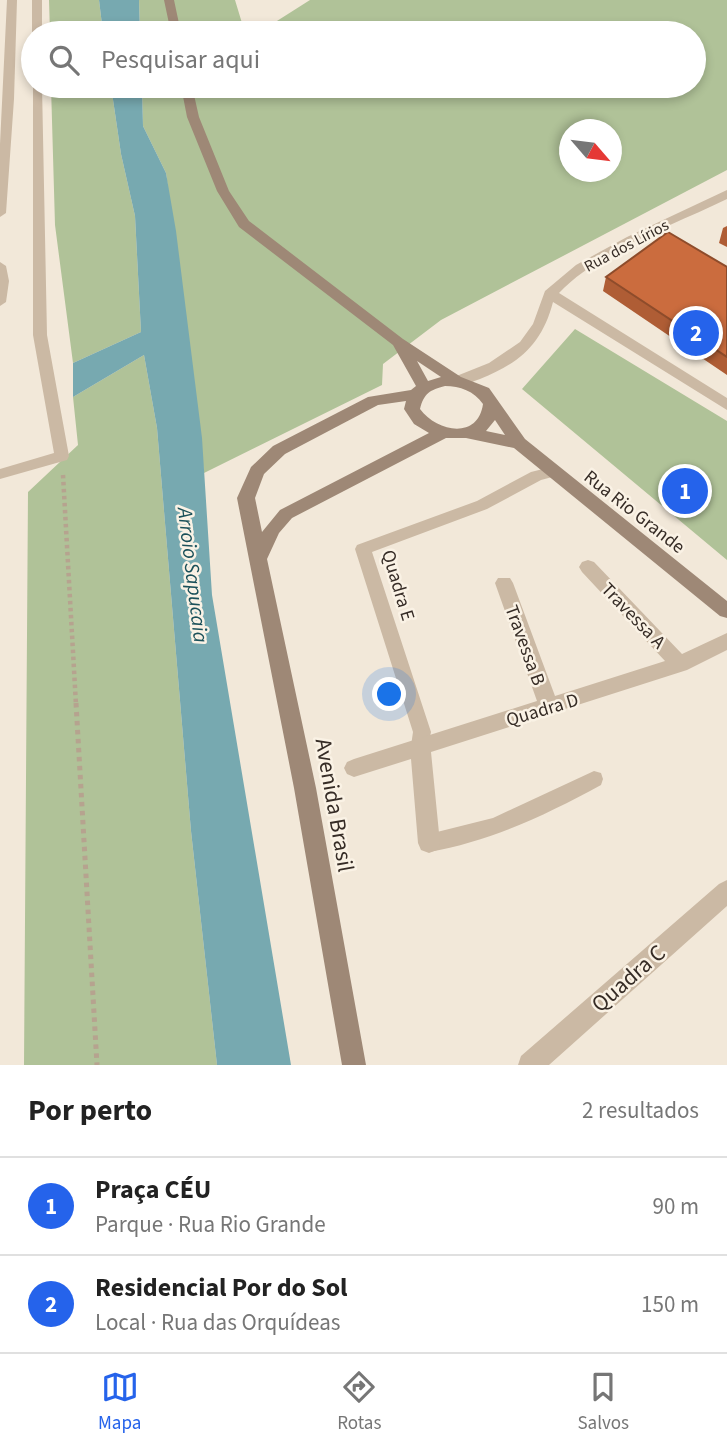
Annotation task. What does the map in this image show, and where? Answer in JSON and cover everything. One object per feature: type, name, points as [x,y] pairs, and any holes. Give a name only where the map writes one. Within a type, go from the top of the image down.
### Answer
[{"type":"main road","points":[[169,0],[173,21]]},
{"type":"main road","points":[[189,98],[193,117],[223,191],[244,224],[398,342],[458,381],[483,392],[491,401],[492,411],[484,425],[465,433]]},
{"type":"main road","points":[[398,342],[420,391],[412,409],[421,424],[442,433],[465,433],[519,443]]},
{"type":"main road","points":[[420,391],[458,381]]},
{"type":"main road","name":"Avenida Brasil","points":[[354,1065],[261,555],[249,520],[246,498],[257,471],[279,450],[374,401],[420,391]]},
{"type":"main road","name":"Rua Rio Grande","points":[[491,401],[519,443],[551,472],[727,611]]},
{"type":"main road","points":[[261,555],[271,530],[286,514],[442,433]]},
{"type":"street","name":"Rua dos Lírios","points":[[550,294],[582,268],[662,232],[727,194]]},
{"type":"street","points":[[458,381],[486,372],[526,346],[541,321],[550,294],[727,405]]},
{"type":"street","points":[[486,372],[491,401]]},
{"type":"street","name":"Travessa A","points":[[588,567],[680,664]]},
{"type":"street","name":"Travessa B","points":[[504,583],[549,707]]},
{"type":"street","name":"Quadra D","points":[[354,768],[680,664],[727,641]]},
{"type":"street","points":[[421,746],[429,843]]},
{"type":"street","name":"Quadra C","points":[[530,1065],[727,891]]},
{"type":"lane","points":[[0,213],[12,0]]},
{"type":"lane","points":[[37,0],[37,21]]},
{"type":"lane","points":[[0,474],[62,456],[40,335],[37,98]]},
{"type":"lane","points":[[0,266],[3,281],[0,302]]},
{"type":"lane","name":"Quadra E","points":[[421,746],[422,732],[363,549],[482,505],[536,476],[551,472]]},
{"type":"lane","points":[[429,843],[469,837],[531,814],[594,779]]},
{"type":"path","points":[[62,456],[97,1065]]},
{"type":"green space","points":[[49,0],[99,0],[102,21],[50,21]]},
{"type":"green space","points":[[139,0],[235,0],[241,21],[140,21]]},
{"type":"green space","points":[[310,0],[727,0],[727,170],[441,320],[383,364],[382,385],[204,473],[166,173],[143,126],[142,98],[706,98],[706,21],[277,21]]},
{"type":"green space","points":[[51,98],[113,98],[121,154],[135,216],[141,332],[73,363],[55,225]]},
{"type":"green space","points":[[575,329],[727,421],[727,560],[522,389]]},
{"type":"green space","points":[[144,355],[157,428],[191,831],[217,1065],[24,1065],[28,492],[78,445],[73,397]]},
{"type":"water","points":[[99,0],[139,0],[140,21],[102,21]]},
{"type":"water","name":"Arroio Sapucaia","points":[[113,98],[142,98],[143,126],[166,173],[176,231],[202,438],[212,595],[291,1065],[217,1065],[191,831],[157,428],[144,355],[73,397],[73,363],[141,332],[135,216],[121,154]]},
{"type":"building","points":[[668,232],[727,267],[727,357],[606,277]]},
{"type":"place","name":"Residencial Por do Sol","points":[[696,333]]},
{"type":"place","name":"Praça CÉU","points":[[685,491]]}]
